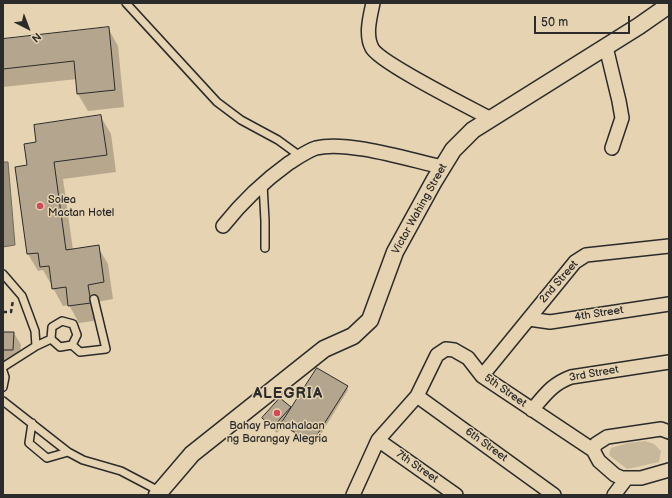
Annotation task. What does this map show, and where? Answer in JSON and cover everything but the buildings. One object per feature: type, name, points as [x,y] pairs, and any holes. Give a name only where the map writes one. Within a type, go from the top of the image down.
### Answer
[{"type":"street","points":[[373,3],[369,26],[370,43],[373,50],[384,60],[490,119]]},
{"type":"street","name":"Victor Wahing Street","points":[[158,493],[192,454],[324,350],[352,336],[370,320],[395,252],[442,167],[453,150],[473,130],[639,26],[669,5]]},
{"type":"street","points":[[606,47],[622,118],[612,148]]},
{"type":"street","points":[[223,226],[236,210],[263,184],[300,156],[316,148],[340,146],[379,152],[442,167]]},
{"type":"street","name":"2nd Street","points":[[482,376],[575,262],[581,257],[586,255],[669,246]]},
{"type":"street","name":"4th Street","points":[[529,319],[550,322],[669,304]]},
{"type":"street","name":"5th Street","points":[[355,494],[378,440],[418,396],[437,355],[446,349],[454,350],[468,358],[482,376],[593,450]]},
{"type":"street","name":"3rd Street","points":[[532,410],[559,381],[570,377],[669,362]]},
{"type":"street","name":"6th Street","points":[[418,396],[554,495]]},
{"type":"street","points":[[669,432],[661,429],[607,437],[596,444],[593,450],[599,461],[618,477],[626,479],[640,478],[669,470]]},
{"type":"street","name":"7th Street","points":[[378,440],[456,495]]},
{"type":"street","points":[[614,495],[626,479]]},
{"type":"lane","points":[[126,3],[217,102],[241,120],[278,140],[300,156]]},
{"type":"lane","points":[[263,184],[266,221],[265,248]]},
{"type":"lane","points":[[3,274],[22,296],[35,332],[36,346]]},
{"type":"lane","points":[[72,345],[80,352],[106,349],[94,299]]},
{"type":"lane","points":[[51,339],[52,327],[62,321],[73,324],[77,335],[72,345]]},
{"type":"lane","points":[[3,367],[36,346],[51,339]]},
{"type":"lane","points":[[51,339],[60,347],[72,345]]},
{"type":"lane","points":[[3,371],[5,377],[3,387]]},
{"type":"lane","points":[[3,401],[68,452],[83,460],[121,471],[158,493]]},
{"type":"lane","points":[[32,423],[29,443],[47,458],[68,452]]},
{"type":"path","points":[[3,312],[11,312],[15,288]]},
{"type":"shaded area","points":[[3,162],[8,162],[15,245],[3,247]]},
{"type":"shaded area","points":[[645,441],[654,444],[661,451],[659,462],[627,469],[609,455],[611,448],[628,443]]},
{"type":"place","name":"Solea Mactan Hotel","points":[[40,206]]},
{"type":"place","name":"Bahay Pamahalaan ng Barangay Alegria","points":[[277,413]]},
{"type":"district","name":"ALEGRIA","points":[[288,394]]}]
